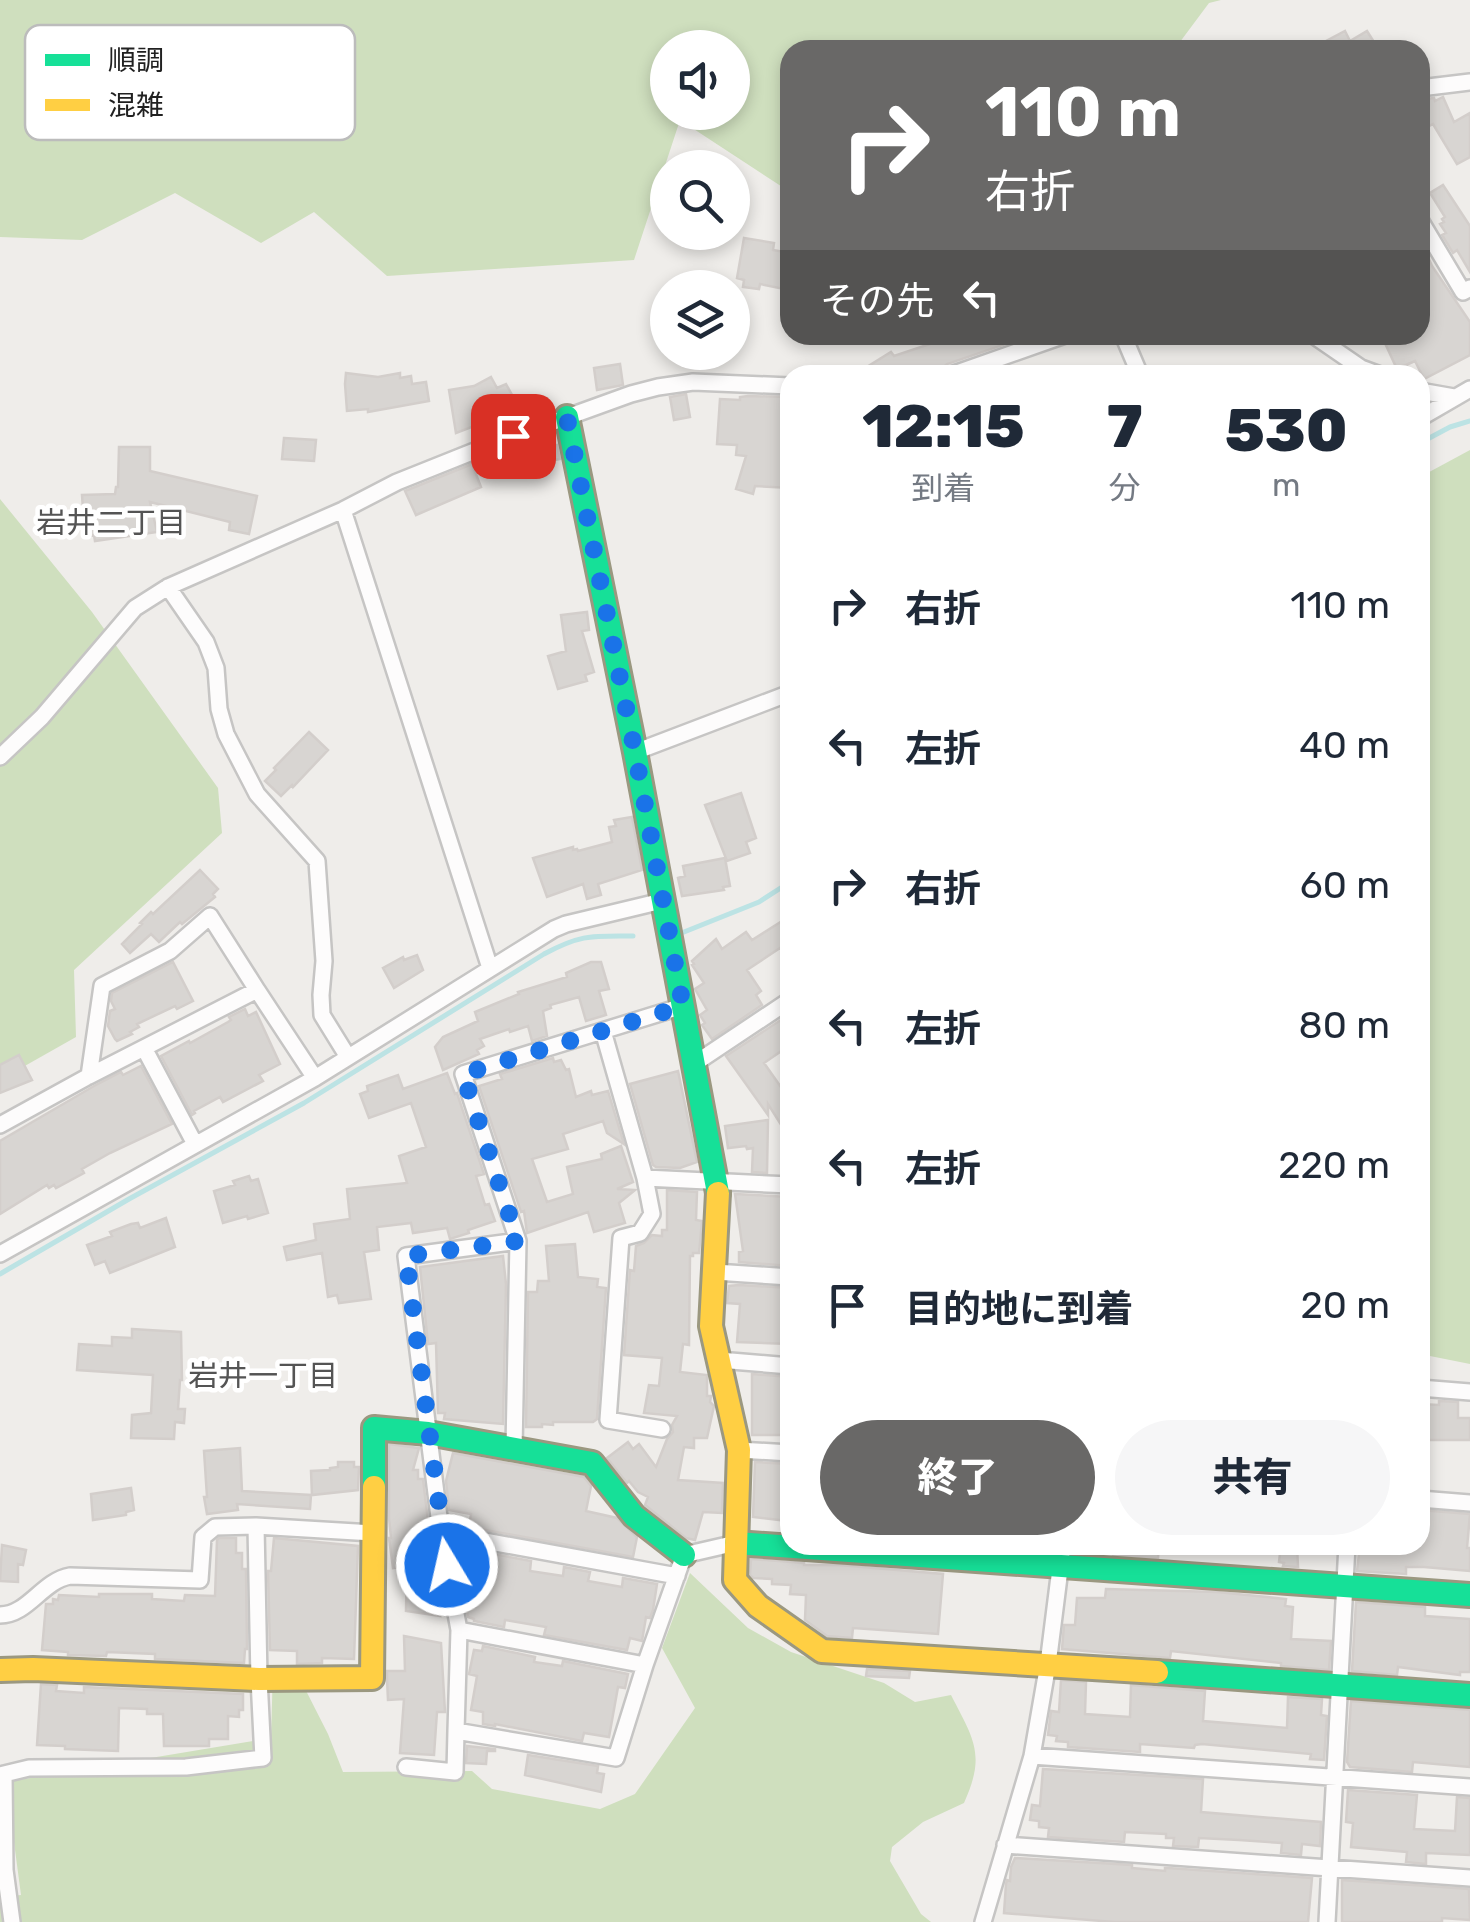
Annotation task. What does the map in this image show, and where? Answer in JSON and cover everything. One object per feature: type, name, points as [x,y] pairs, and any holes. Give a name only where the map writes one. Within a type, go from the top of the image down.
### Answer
[{"type":"street","points":[[1430,87],[1470,82]]},
{"type":"street","points":[[1430,237],[1463,292],[1470,288]]},
{"type":"street","points":[[980,365],[1037,345]]},
{"type":"street","points":[[1328,345],[1357,365]]},
{"type":"street","points":[[0,757],[42,716],[135,608],[168,587],[397,482],[658,387],[694,382],[780,386]]},
{"type":"street","points":[[1430,412],[1470,389]]},
{"type":"street","points":[[1430,393],[1454,398]]},
{"type":"street","points":[[567,418],[717,1180],[711,1326],[739,1450],[734,1580],[758,1606],[822,1651],[1470,1695]]},
{"type":"street","points":[[343,510],[490,968]]},
{"type":"street","points":[[168,587],[206,642],[216,668],[226,734],[256,794],[317,861],[324,961],[322,1015],[348,1057]]},
{"type":"street","points":[[635,752],[780,697]]},
{"type":"street","points":[[0,1254],[315,1078],[554,929],[662,901]]},
{"type":"street","points":[[89,1076],[102,986],[170,951],[210,916],[315,1078]]},
{"type":"street","points":[[0,1125],[257,990]]},
{"type":"street","points":[[514,1449],[518,1241],[463,1074],[683,1006]]},
{"type":"street","points":[[694,1064],[780,1007]]},
{"type":"street","points":[[603,1031],[652,1214],[640,1233],[621,1238],[608,1420],[662,1429]]},
{"type":"street","points":[[144,1048],[196,1144]]},
{"type":"street","points":[[645,1178],[780,1185]]},
{"type":"street","points":[[406,1767],[455,1772],[459,1630],[442,1533],[406,1256],[518,1241]]},
{"type":"street","points":[[714,1272],[780,1277]]},
{"type":"street","points":[[719,1360],[780,1365]]},
{"type":"street","points":[[1430,1389],[1470,1392]]},
{"type":"street","points":[[0,1670],[33,1668],[258,1679],[372,1678],[374,1428],[428,1433],[592,1463],[680,1566]]},
{"type":"street","points":[[739,1450],[780,1452]]},
{"type":"street","points":[[1430,1501],[1470,1503]]},
{"type":"street","points":[[12,1922],[5,1870],[2,1774],[29,1768],[186,1767],[263,1758],[256,1526]]},
{"type":"street","points":[[0,1615],[12,1615],[57,1578],[200,1580],[203,1537],[215,1527],[374,1533]]},
{"type":"street","points":[[442,1533],[680,1566],[736,1543],[780,1545]]},
{"type":"street","points":[[983,1922],[1032,1756],[1062,1555],[1344,1586],[1470,1595]]},
{"type":"street","points":[[1326,1922],[1346,1555]]},
{"type":"street","points":[[456,1732],[616,1758],[680,1566]]},
{"type":"street","points":[[459,1630],[646,1664]]},
{"type":"street","points":[[1032,1756],[1470,1788]]},
{"type":"street","points":[[1005,1845],[1470,1878]]},
{"type":"green space","points":[[0,0],[1221,0],[1209,3],[1181,40],[780,40],[780,185],[750,166],[750,150],[726,150],[695,130],[750,130],[750,30],[650,30],[650,130],[677,130],[670,150],[650,150],[650,211],[634,260],[387,276],[314,212],[261,243],[175,193],[82,240],[0,237]]},
{"type":"green space","points":[[1470,450],[1470,1364],[1430,1356],[1430,472]]},
{"type":"green space","points":[[0,499],[92,612],[218,788],[222,833],[74,970],[76,1037],[0,1080]]},
{"type":"green space","points":[[690,1573],[748,1628],[791,1652],[884,1683],[915,1702],[951,1695],[974,1748],[971,1786],[964,1803],[923,1822],[892,1847],[890,1861],[921,1914],[931,1922],[0,1922],[0,1897],[21,1895],[6,1782],[271,1738],[273,1668],[296,1671],[343,1772],[472,1771],[492,1789],[600,1809],[635,1794],[695,1708],[662,1648]]},
{"type":"building","points":[[1345,31],[1350,40],[1328,40]]},
{"type":"building","points":[[1367,31],[1373,40],[1352,40]]},
{"type":"building","points":[[1443,97],[1454,122],[1470,113],[1470,157],[1457,164],[1433,124],[1430,126],[1430,99],[1435,101]]},
{"type":"building","points":[[1443,185],[1470,226],[1470,272],[1442,235],[1446,233],[1440,224],[1445,217],[1430,193]]},
{"type":"building","points":[[750,239],[774,243],[773,250],[780,251],[780,288],[760,284],[759,289],[750,288],[750,270],[738,270],[742,250],[750,250]]},
{"type":"building","points":[[1430,262],[1470,322],[1470,355],[1430,376],[1430,365],[1417,365],[1415,361],[1395,365],[1386,345],[1430,345]]},
{"type":"building","points":[[927,345],[1003,345],[946,365],[870,365],[891,352],[894,356]]},
{"type":"building","points":[[620,364],[623,385],[597,390],[594,368]]},
{"type":"building","points":[[346,373],[411,376],[412,384],[426,382],[429,401],[368,412],[347,411]]},
{"type":"building","points":[[491,377],[497,388],[506,384],[528,415],[480,437],[474,426],[456,433],[449,390],[474,386]]},
{"type":"building","points":[[686,394],[690,417],[674,420],[670,397]]},
{"type":"building","points":[[780,397],[780,487],[755,486],[753,494],[736,489],[746,456],[736,455],[737,445],[717,444],[720,399]]},
{"type":"building","points":[[284,438],[316,440],[314,461],[282,459]]},
{"type":"building","points":[[552,440],[560,459],[515,466],[512,449]]},
{"type":"building","points":[[119,447],[150,447],[150,471],[257,496],[249,534],[229,530],[230,522],[150,502],[157,532],[95,541],[94,535],[85,537],[82,495],[115,494]]},
{"type":"building","points":[[472,464],[481,487],[416,515],[405,491]]},
{"type":"building","points":[[587,612],[589,630],[582,631],[594,672],[585,675],[587,681],[558,689],[548,656],[566,651],[561,615]]},
{"type":"building","points":[[309,732],[328,750],[281,796],[265,781]]},
{"type":"building","points":[[741,793],[756,838],[746,842],[750,853],[727,861],[705,805]]},
{"type":"building","points":[[632,817],[642,870],[598,884],[601,895],[587,899],[583,884],[547,897],[533,858],[612,842],[609,827],[616,826],[614,820]]},
{"type":"building","points":[[725,858],[730,886],[682,896],[678,878],[685,876],[683,866]]},
{"type":"building","points":[[200,870],[218,889],[215,897],[159,942],[151,934],[130,953],[122,944],[151,912]]},
{"type":"building","points":[[780,922],[780,948],[747,970],[761,991],[756,995],[762,1005],[712,1039],[702,1025],[705,1023],[700,1015],[707,1010],[695,989],[704,983],[692,961],[716,939],[722,949],[746,932],[752,940]]},
{"type":"building","points":[[417,955],[423,970],[394,988],[383,968],[403,957],[404,960]]},
{"type":"building","points":[[173,962],[193,1001],[137,1024],[139,1027],[132,1034],[117,1041],[108,1026],[110,1011],[115,1009],[112,993]]},
{"type":"building","points":[[601,962],[609,989],[599,991],[606,1015],[586,1021],[579,997],[550,1005],[543,1011],[547,1036],[532,1041],[528,1026],[510,1032],[509,1029],[480,1039],[484,1046],[477,1050],[479,1054],[443,1070],[435,1047],[443,1037],[478,1021],[475,1012],[518,992],[567,977],[566,973]]},
{"type":"building","points":[[245,1009],[248,1016],[256,1012],[280,1064],[259,1075],[263,1081],[223,1102],[220,1097],[192,1115],[161,1056],[228,1022],[229,1017]]},
{"type":"building","points":[[780,1021],[780,1052],[764,1063],[780,1086],[780,1123],[768,1104],[768,1115],[726,1056]]},
{"type":"building","points":[[19,1055],[32,1080],[0,1093],[0,1065]]},
{"type":"building","points":[[553,1058],[569,1069],[576,1097],[591,1091],[592,1095],[608,1091],[624,1144],[607,1133],[603,1121],[563,1134],[568,1149],[532,1159],[547,1202],[573,1194],[567,1167],[602,1159],[601,1154],[621,1146],[633,1182],[617,1189],[635,1190],[619,1203],[625,1223],[594,1232],[588,1212],[527,1233],[524,1211],[521,1212],[479,1086],[502,1079],[500,1074]]},
{"type":"building","points":[[141,1066],[172,1124],[110,1153],[56,1188],[47,1185],[0,1214],[0,1141],[94,1086]]},
{"type":"building","points":[[678,1071],[697,1162],[680,1168],[656,1167],[630,1084]]},
{"type":"building","points":[[447,1073],[484,1174],[476,1176],[485,1205],[489,1204],[495,1221],[450,1239],[447,1228],[413,1233],[411,1223],[377,1227],[379,1250],[364,1252],[371,1299],[339,1303],[337,1295],[328,1297],[322,1253],[287,1260],[284,1247],[316,1240],[314,1224],[350,1219],[347,1189],[407,1183],[399,1156],[426,1147],[411,1103],[369,1118],[360,1094],[368,1091],[367,1086],[398,1075],[403,1089]]},
{"type":"building","points":[[768,1120],[767,1173],[752,1172],[753,1148],[728,1148],[725,1126]]},
{"type":"building","points":[[249,1176],[251,1181],[258,1179],[268,1213],[223,1223],[214,1191]]},
{"type":"building","points":[[667,1190],[697,1192],[696,1220],[702,1221],[699,1253],[690,1256],[689,1345],[683,1344],[680,1372],[707,1375],[707,1396],[711,1396],[714,1406],[707,1438],[694,1438],[694,1448],[684,1447],[678,1480],[723,1483],[722,1513],[703,1512],[695,1540],[686,1538],[645,1505],[648,1497],[627,1483],[607,1458],[628,1442],[633,1449],[639,1444],[656,1467],[677,1416],[644,1413],[649,1385],[659,1386],[662,1358],[624,1355],[630,1270],[634,1271],[636,1246],[652,1235],[662,1236],[662,1230],[667,1230]]},
{"type":"building","points":[[735,1194],[780,1196],[780,1265],[739,1262],[739,1252],[743,1251]]},
{"type":"building","points":[[166,1218],[175,1247],[110,1273],[105,1261],[95,1265],[87,1245],[131,1224],[138,1223],[140,1228]]},
{"type":"building","points":[[575,1244],[578,1277],[598,1279],[597,1287],[606,1288],[597,1419],[526,1427],[528,1292],[537,1292],[538,1281],[549,1281],[546,1246]]},
{"type":"building","points":[[503,1256],[503,1424],[444,1419],[445,1413],[438,1413],[436,1343],[428,1344],[420,1267]]},
{"type":"building","points":[[729,1286],[780,1287],[780,1344],[737,1342],[740,1304],[727,1303]]},
{"type":"building","points":[[132,1329],[181,1332],[178,1409],[185,1409],[184,1423],[175,1422],[174,1439],[131,1438],[132,1415],[151,1413],[153,1375],[77,1370],[79,1344],[112,1346],[112,1337],[132,1338]]},
{"type":"building","points":[[752,1374],[780,1376],[780,1435],[752,1435]]},
{"type":"building","points":[[1439,1401],[1458,1402],[1458,1418],[1470,1418],[1470,1440],[1430,1440],[1430,1405],[1439,1405]]},
{"type":"building","points":[[389,1444],[419,1448],[413,1470],[418,1470],[418,1479],[423,1479],[430,1538],[419,1546],[424,1578],[438,1578],[443,1612],[439,1612],[440,1616],[406,1611],[407,1566],[393,1568],[389,1538]]},
{"type":"building","points":[[240,1448],[242,1491],[311,1495],[310,1509],[237,1504],[238,1510],[207,1514],[204,1451]]},
{"type":"building","points":[[453,1453],[584,1477],[591,1486],[586,1511],[617,1518],[637,1537],[633,1557],[469,1527],[471,1514],[449,1510],[446,1481]]},
{"type":"building","points":[[338,1462],[354,1462],[354,1467],[359,1467],[358,1490],[312,1495],[311,1471],[330,1470],[338,1467]]},
{"type":"building","points":[[755,1462],[780,1463],[780,1520],[753,1517]]},
{"type":"building","points":[[131,1488],[134,1510],[93,1520],[91,1494]]},
{"type":"building","points":[[1430,1511],[1470,1514],[1470,1571],[1406,1567],[1406,1574],[1357,1571],[1359,1555],[1430,1555]]},
{"type":"building","points":[[219,1538],[236,1538],[236,1553],[242,1553],[242,1569],[246,1569],[244,1663],[155,1659],[155,1654],[68,1655],[42,1650],[46,1604],[53,1604],[59,1595],[152,1594],[152,1599],[184,1601],[185,1595],[215,1596]]},
{"type":"building","points":[[274,1538],[358,1546],[354,1659],[322,1658],[322,1663],[297,1664],[297,1651],[270,1650],[268,1571]]},
{"type":"building","points":[[2,1545],[26,1550],[23,1565],[18,1564],[18,1582],[0,1581]]},
{"type":"building","points":[[462,1548],[531,1561],[530,1571],[563,1576],[564,1567],[590,1572],[588,1581],[622,1587],[623,1578],[657,1584],[642,1641],[630,1638],[627,1650],[544,1635],[546,1627],[505,1620],[504,1627],[474,1621],[468,1617],[459,1566]]},
{"type":"building","points":[[1113,1555],[1158,1555],[1158,1558]]},
{"type":"building","points":[[1280,1555],[1297,1555],[1298,1567],[1279,1562]]},
{"type":"building","points":[[751,1559],[943,1574],[938,1634],[853,1628],[852,1638],[827,1636],[805,1620],[806,1595],[790,1594],[791,1585],[753,1578]]},
{"type":"building","points":[[1106,1589],[1217,1592],[1286,1599],[1285,1606],[1293,1607],[1291,1639],[1331,1641],[1329,1670],[1171,1651],[1170,1658],[1062,1649],[1064,1625],[1075,1625],[1077,1598],[1105,1598]]},
{"type":"building","points":[[1356,1602],[1425,1607],[1425,1616],[1470,1619],[1470,1672],[1460,1675],[1398,1667],[1397,1675],[1352,1671]]},
{"type":"building","points":[[404,1636],[441,1643],[445,1712],[437,1712],[434,1755],[400,1753],[404,1699],[388,1700],[387,1671],[405,1671]]},
{"type":"building","points":[[483,1646],[535,1657],[534,1662],[562,1666],[563,1661],[628,1674],[625,1688],[618,1687],[609,1737],[584,1733],[582,1741],[483,1724],[483,1712],[471,1710],[477,1676],[469,1674],[474,1650],[482,1651]]},
{"type":"building","points":[[867,1669],[910,1671],[909,1678],[866,1676]]},
{"type":"building","points":[[1061,1680],[1086,1682],[1085,1714],[1130,1717],[1131,1685],[1205,1691],[1203,1721],[1287,1728],[1288,1697],[1322,1699],[1321,1715],[1327,1716],[1324,1760],[1310,1759],[1311,1754],[1202,1744],[1194,1748],[1140,1744],[1140,1752],[1068,1747],[1068,1742],[1056,1741],[1057,1736],[1048,1735],[1051,1711],[1059,1712]]},
{"type":"building","points":[[41,1684],[57,1685],[56,1691],[84,1693],[84,1687],[243,1694],[243,1710],[239,1710],[239,1717],[228,1716],[228,1739],[209,1739],[209,1746],[164,1746],[163,1714],[119,1708],[118,1751],[65,1749],[37,1745]]},
{"type":"building","points":[[1351,1701],[1470,1710],[1470,1767],[1413,1762],[1412,1772],[1350,1767],[1347,1762]]},
{"type":"building","points":[[467,1746],[495,1751],[487,1751],[486,1764],[466,1763]]},
{"type":"building","points":[[528,1755],[598,1766],[597,1773],[604,1774],[601,1792],[525,1775]]},
{"type":"building","points":[[1043,1769],[1203,1779],[1201,1812],[1321,1822],[1320,1846],[1302,1844],[1301,1855],[1281,1853],[1282,1843],[1199,1838],[1198,1847],[1173,1846],[1174,1838],[1166,1838],[1166,1834],[1125,1832],[1124,1842],[1048,1837],[1049,1828],[1030,1820],[1032,1805],[1040,1806]]},
{"type":"building","points":[[1348,1790],[1417,1795],[1414,1829],[1455,1831],[1457,1797],[1470,1798],[1470,1855],[1426,1853],[1426,1864],[1406,1862],[1407,1852],[1351,1847],[1353,1823],[1346,1822]]},
{"type":"building","points":[[1015,1858],[1312,1878],[1308,1922],[1114,1922],[1004,1913],[1006,1884]]},
{"type":"building","points":[[1342,1880],[1469,1889],[1470,1920],[1342,1922]]},
{"type":"waterway","points":[[1430,438],[1470,421]]},
{"type":"waterway","points":[[684,932],[759,902],[780,888]]},
{"type":"waterway","points":[[0,1274],[304,1103],[544,954],[587,938],[633,936]]},
{"type":"traffic: fast","points":[[567,417],[718,1193]]},
{"type":"traffic: fast","points":[[374,1487],[374,1428],[428,1433],[592,1463],[634,1516],[684,1555]]},
{"type":"traffic: fast","points":[[736,1543],[780,1546]]},
{"type":"traffic: fast","points":[[905,1555],[1470,1595]]},
{"type":"traffic: fast","points":[[1157,1672],[1470,1695]]},
{"type":"traffic: slow","points":[[718,1193],[711,1326],[739,1450],[735,1580],[758,1606],[822,1651],[1157,1672]]},
{"type":"traffic: slow","points":[[0,1670],[259,1679],[372,1678],[374,1487]]},
{"type":"district","name":"岩井二丁目","points":[[111,523]]},
{"type":"district","name":"岩井一丁目","points":[[263,1376]]},
{"type":"route","points":[[447,1565],[406,1256],[518,1241],[463,1074],[683,1006],[567,418],[513,436]]}]
